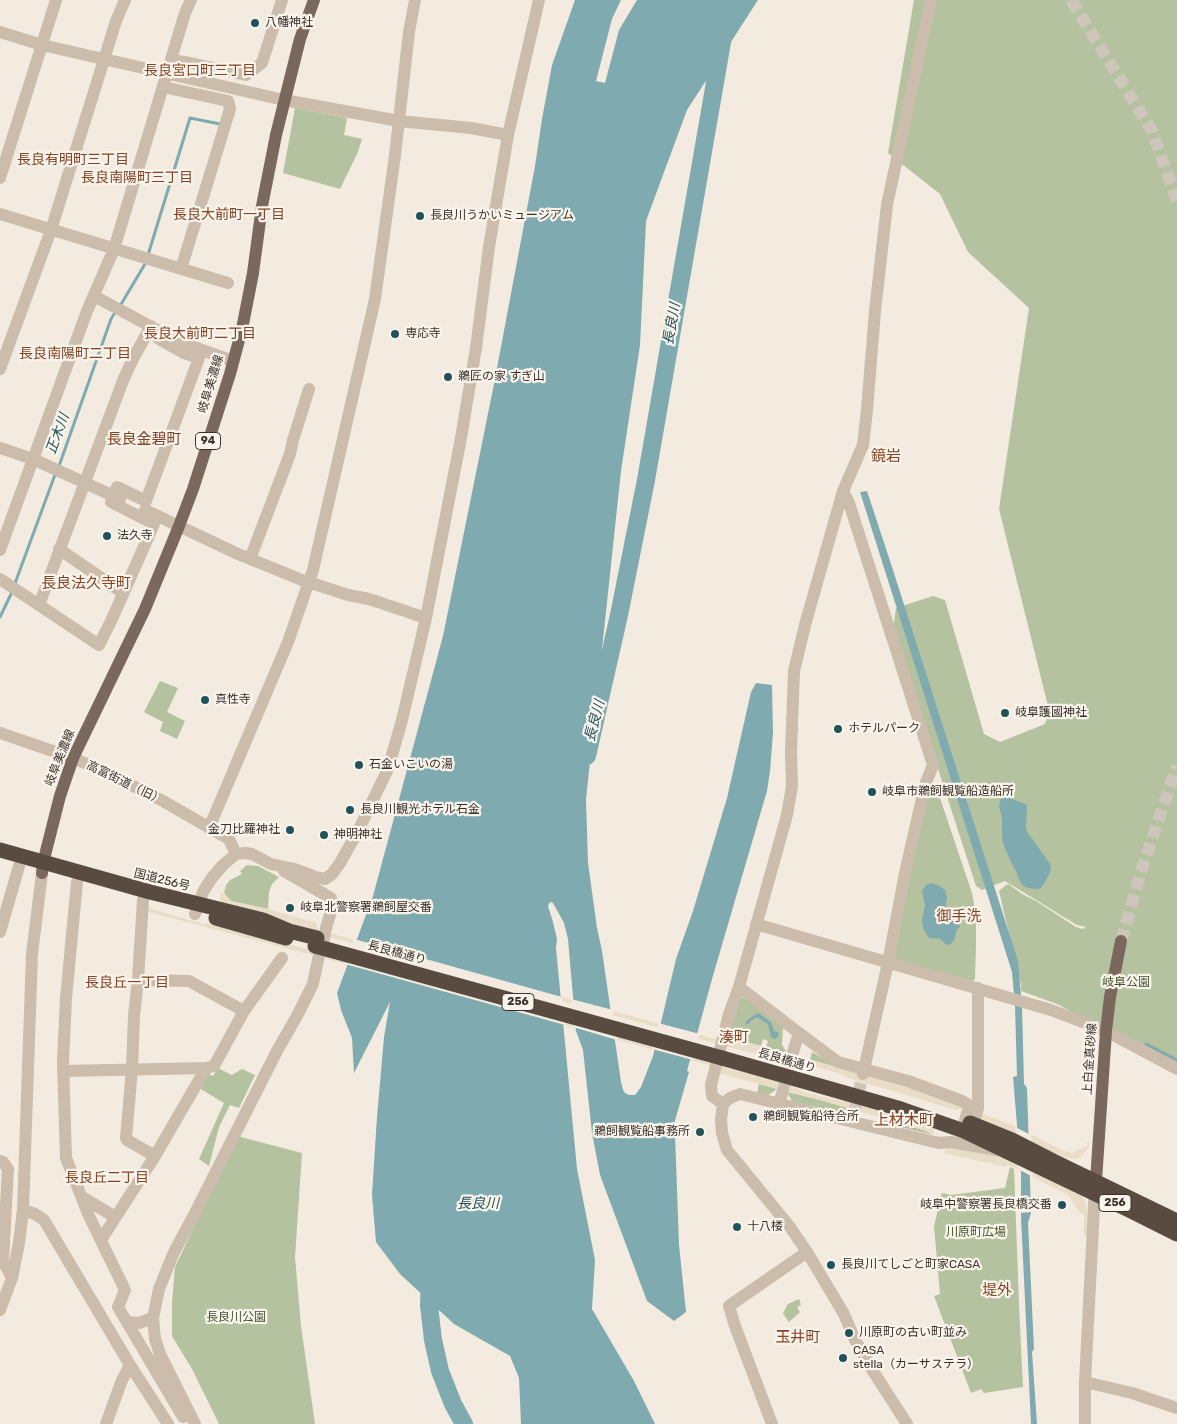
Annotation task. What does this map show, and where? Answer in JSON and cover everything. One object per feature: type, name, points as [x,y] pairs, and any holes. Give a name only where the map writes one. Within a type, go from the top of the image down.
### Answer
[{"type":"highway","name":"国道256号","points":[[0,850],[77,882],[143,900],[196,909],[319,937]]},
{"type":"highway","name":"国道256号","points":[[0,861],[19,866],[42,868],[150,892],[196,909]]},
{"type":"highway","name":"長良橋通り","points":[[319,937],[901,1109],[1010,1148],[1095,1187],[1177,1221]]},
{"type":"highway","name":"長良橋通り","points":[[723,1055],[896,1098],[969,1123],[1010,1148]]},
{"type":"highway","name":"長良橋通り","points":[[1095,1187],[1177,1234]]},
{"type":"main road","name":"岐阜美濃線","points":[[42,868],[60,796],[73,758],[145,609],[193,489],[244,320],[254,273],[262,206],[276,135],[300,39],[314,0]]},
{"type":"main road","name":"上白金真砂線","points":[[1095,1187],[1106,1031],[1110,997],[1121,941]]},
{"type":"street","points":[[0,178],[56,0]]},
{"type":"street","points":[[0,370],[52,230],[116,21],[125,0]]},
{"type":"street","points":[[0,550],[87,311],[114,249],[185,13],[191,0]]},
{"type":"street","points":[[171,60],[246,75],[262,63],[282,0]]},
{"type":"street","points":[[209,828],[288,642],[313,570],[375,299],[409,32],[415,0]]},
{"type":"street","points":[[271,864],[295,869],[316,877],[325,878],[332,874],[340,863],[388,769],[402,720],[426,618],[462,438],[489,247],[508,135],[540,0]]},
{"type":"street","points":[[723,1104],[712,1096],[711,1085],[786,816],[792,786],[791,752],[794,671],[804,625],[842,491],[863,445],[887,205],[931,0]]},
{"type":"street","points":[[0,32],[42,46],[284,100],[399,121],[471,128],[508,135]]},
{"type":"street","points":[[163,87],[228,101],[230,109],[181,269]]},
{"type":"street","points":[[0,214],[228,284]]},
{"type":"street","points":[[94,296],[156,329],[219,357],[233,361]]},
{"type":"street","points":[[39,604],[124,378],[134,357],[156,329],[166,326],[198,340]]},
{"type":"street","points":[[0,579],[98,645],[112,619],[154,524],[110,502],[117,487],[146,501],[199,358],[159,339],[156,329]]},
{"type":"street","points":[[250,558],[290,454],[309,390]]},
{"type":"street","points":[[0,448],[33,459],[250,558],[308,582],[348,596],[363,597],[426,618]]},
{"type":"street","points":[[842,491],[849,503],[933,765],[924,785],[864,1072]]},
{"type":"street","points":[[60,549],[123,593]]},
{"type":"street","name":"高富街道（旧）","points":[[0,733],[73,758],[154,796],[229,839],[236,854]]},
{"type":"street","points":[[195,1424],[160,1354],[155,1339],[153,1318],[159,1290],[174,1252],[199,1206],[234,1133],[278,1049],[298,1016],[313,984],[319,937],[333,905],[331,898],[271,864],[252,854],[246,853],[236,854],[223,865],[203,892],[196,909]]},
{"type":"street","points":[[0,932],[19,866]]},
{"type":"street","points":[[0,1310],[12,1278],[23,1210],[32,954],[42,868]]},
{"type":"street","points":[[77,882],[66,998],[63,1071],[66,1158],[101,1240],[126,1290],[118,1307],[187,1424]]},
{"type":"street","points":[[143,900],[126,1138],[155,1156]]},
{"type":"street","points":[[756,924],[1072,1017],[1106,1031],[1177,1069]]},
{"type":"street","points":[[63,1071],[132,1068],[206,1068],[214,1066],[244,1011],[282,958]]},
{"type":"street","points":[[138,980],[189,982],[244,1011]]},
{"type":"street","points":[[739,987],[838,1062],[864,1072],[908,1082],[962,1101],[969,1107],[969,1123]]},
{"type":"street","points":[[969,1123],[978,1108],[980,989]]},
{"type":"street","points":[[792,1055],[798,1033]]},
{"type":"street","points":[[101,1240],[155,1156],[206,1068]]},
{"type":"street","points":[[779,1104],[782,1090]]},
{"type":"street","points":[[907,1424],[871,1368],[854,1338],[844,1314],[807,1252],[773,1206],[727,1150],[722,1134],[723,1104],[730,1098],[740,1094],[779,1104],[852,1117],[934,1142],[1010,1148]]},
{"type":"street","points":[[934,1120],[942,1131],[941,1137],[934,1142]]},
{"type":"street","points":[[0,1161],[8,1169],[3,1261],[12,1278]]},
{"type":"street","points":[[1085,1424],[1085,1382],[1095,1187]]},
{"type":"street","points":[[82,1197],[115,1218]]},
{"type":"street","points":[[23,1210],[35,1214],[44,1220],[130,1365],[168,1424]]},
{"type":"street","points":[[772,1424],[734,1326],[729,1306],[807,1252]]},
{"type":"street","points":[[127,1322],[139,1323],[153,1318]]},
{"type":"street","points":[[106,1424],[122,1380],[130,1365]]},
{"type":"street","points":[[1085,1382],[1132,1393],[1177,1408]]},
{"type":"green space","name":"岐阜公園","points":[[914,0],[1177,0],[1177,1068],[1057,1004],[1021,991],[999,891],[1001,889],[1008,884],[1076,927],[1083,929],[1086,927],[1077,925],[1005,881],[982,890],[976,886],[893,630],[896,608],[933,596],[945,600],[984,734],[1000,742],[1045,724],[1049,710],[999,509],[1029,308],[968,252],[940,194],[888,153]]},
{"type":"green space","points":[[295,108],[347,118],[344,135],[362,139],[340,189],[283,173]]},
{"type":"green space","points":[[160,681],[178,688],[167,712],[185,721],[177,739],[160,731],[163,722],[144,712]]},
{"type":"green space","points":[[936,786],[972,893],[976,919],[975,979],[973,981],[896,960],[893,953],[929,787]]},
{"type":"green space","points":[[247,865],[258,866],[279,877],[272,884],[269,892],[268,909],[231,901],[224,893],[226,885],[230,880],[242,874],[240,871]]},
{"type":"green space","points":[[741,998],[745,998],[783,1027],[782,1045],[788,1054],[766,1048],[768,1041],[763,1039],[761,1046],[736,1039],[739,1031],[730,1029]]},
{"type":"green space","points":[[812,1052],[840,1068],[810,1060]]},
{"type":"green space","points":[[218,1068],[232,1075],[242,1069],[255,1075],[239,1108],[230,1105],[219,1127],[209,1166],[199,1159],[224,1103],[199,1088],[207,1073],[213,1076]]},
{"type":"green space","points":[[759,1084],[777,1089],[767,1096],[757,1093]]},
{"type":"green space","points":[[787,1092],[848,1108],[848,1110],[841,1113],[792,1101]]},
{"type":"green space","points":[[884,1119],[923,1130],[934,1135],[883,1123]]},
{"type":"green space","name":"長良川公園","points":[[237,1136],[302,1153],[295,1257],[301,1326],[315,1424],[219,1424],[192,1369],[172,1336],[175,1267]]},
{"type":"green space","name":"川原町広場","points":[[1010,1167],[1014,1169],[1023,1387],[984,1393],[981,1389],[971,1393],[934,1296],[940,1294],[934,1226],[942,1193],[951,1195],[1005,1188]]},
{"type":"green space","points":[[799,1299],[801,1305],[797,1307],[800,1312],[789,1322],[783,1313],[788,1304]]},
{"type":"shaded area","points":[[221,891],[231,901],[317,923],[319,930],[726,1042],[728,1037],[906,1086],[960,1106],[961,1109],[956,1110],[848,1078],[838,1073],[725,1046],[294,927],[288,922],[222,904],[220,899]]},
{"type":"shaded area","points":[[148,908],[314,951],[793,1086],[804,1092],[847,1101],[931,1125],[935,1133],[934,1135],[923,1130],[820,1100],[718,1073],[719,1068],[312,955],[148,912]]},
{"type":"shaded area","points":[[981,1113],[1012,1125],[1064,1151],[1072,1153],[1087,1146],[1089,1141],[1089,1147],[1081,1157],[1075,1159],[1059,1156],[981,1122]]},
{"type":"shaded area","points":[[947,1147],[998,1154],[1078,1192],[1083,1197],[1087,1206],[1088,1236],[1084,1236],[1084,1214],[1080,1213],[1068,1195],[1011,1166],[1007,1165],[1006,1167],[943,1153]]},
{"type":"water","name":"長良川","points":[[575,0],[621,0],[612,19],[596,81],[605,83],[619,30],[637,0],[758,0],[687,110],[646,221],[640,345],[621,471],[586,799],[588,863],[621,1082],[625,1093],[635,1095],[641,1087],[653,1056],[676,959],[693,911],[727,798],[751,692],[756,683],[772,685],[773,733],[767,791],[712,979],[672,1131],[675,1134],[679,1245],[686,1312],[674,1321],[647,1301],[600,1175],[592,1133],[583,1050],[576,1031],[568,939],[564,923],[553,903],[550,902],[548,906],[557,939],[556,948],[577,1169],[595,1260],[592,1309],[634,1381],[655,1424],[521,1424],[519,1378],[510,1356],[454,1324],[400,1274],[376,1242],[372,1195],[384,1037],[390,1002],[354,1073],[352,1038],[341,1010],[337,993],[373,896],[443,636],[494,384],[552,65]]},
{"type":"water","points":[[867,491],[1018,961],[1022,1007],[1024,1084],[1027,1088],[1031,1213],[1028,1223],[1034,1349],[1032,1352],[1037,1424],[1031,1424],[1021,1217],[1021,1173],[1013,1077],[1017,1076],[1012,972],[860,492]]},
{"type":"water","points":[[1004,797],[1027,805],[1026,830],[1050,864],[1051,869],[1041,888],[1023,886],[1004,846],[999,806],[1001,798]]},
{"type":"water","points":[[931,883],[945,890],[947,898],[945,911],[954,914],[959,921],[960,927],[957,929],[951,944],[947,945],[940,939],[929,938],[923,928],[922,920],[925,905],[922,891],[926,885]]},
{"type":"water","points":[[758,1013],[771,1022],[774,1031],[779,1033],[777,1038],[771,1037],[768,1024],[757,1017],[749,1022],[749,1024],[746,1024],[746,1021]]},
{"type":"pier","points":[[354,939],[562,997],[565,1025],[345,964]]},
{"type":"pier","points":[[571,999],[613,1010],[617,1040],[573,1027]]},
{"type":"pier","points":[[658,1023],[700,1034],[693,1060],[652,1049]]},
{"type":"pier","points":[[1015,1127],[1031,1135],[1033,1177],[1018,1169]]},
{"type":"pier","points":[[1032,1203],[1032,1212],[1019,1213],[1019,1204]]},
{"type":"waterway","name":"長良川","points":[[587,756],[619,615],[646,480],[728,0]]},
{"type":"waterway","name":"正木川","points":[[148,255],[190,118],[220,124]]},
{"type":"waterway","name":"正木川","points":[[120,306],[145,264]]},
{"type":"waterway","name":"正木川","points":[[59,466],[111,319],[116,311]]},
{"type":"waterway","name":"正木川","points":[[14,586],[56,472]]},
{"type":"waterway","name":"正木川","points":[[0,617],[12,592]]},
{"type":"waterway","points":[[1146,1044],[1177,1060]]},
{"type":"waterway","name":"長良川","points":[[430,1278],[429,1305],[433,1340],[440,1371],[453,1404],[464,1424]]},
{"type":"tunnel","points":[[1071,0],[1152,131],[1177,201]]},
{"type":"tunnel","points":[[1121,941],[1143,865],[1177,766]]},
{"type":"tunnel","points":[[784,1086],[792,1055]]},
{"type":"tunnel","points":[[854,1112],[863,1074]]},
{"type":"place","name":"八幡神社","points":[[255,23]]},
{"type":"place","name":"長良川うかいミュージアム","points":[[420,216]]},
{"type":"place","name":"専応寺","points":[[395,334]]},
{"type":"place","name":"鵜匠の家 すぎ山","points":[[448,377]]},
{"type":"place","name":"法久寺","points":[[107,536]]},
{"type":"place","name":"真性寺","points":[[205,700]]},
{"type":"place","name":"岐阜護國神社","points":[[1005,713]]},
{"type":"place","name":"ホテルパーク","points":[[838,729]]},
{"type":"place","name":"石金いこいの湯","points":[[359,765]]},
{"type":"place","name":"岐阜市鵜飼観覧船造船所","points":[[872,792]]},
{"type":"place","name":"長良川観光ホテル石金","points":[[350,810]]},
{"type":"place","name":"金刀比羅神社","points":[[290,830]]},
{"type":"place","name":"神明神社","points":[[324,835]]},
{"type":"place","name":"岐阜北警察署鵜飼屋交番","points":[[290,908]]},
{"type":"place","name":"鵜飼観覧船待合所","points":[[753,1117]]},
{"type":"place","name":"鵜飼観覧船事務所","points":[[700,1132]]},
{"type":"place","name":"岐阜中警察署長良橋交番","points":[[1062,1205]]},
{"type":"place","name":"十八楼","points":[[737,1227]]},
{"type":"place","name":"長良川てしごと町家CASA","points":[[831,1265]]},
{"type":"place","name":"川原町の古い町並み","points":[[849,1333]]},
{"type":"place","name":"CASA stella（カーサステラ）","points":[[843,1358]]},
{"type":"district","name":"長良宮口町三丁目","points":[[200,71]]},
{"type":"district","name":"長良有明町三丁目","points":[[73,160]]},
{"type":"district","name":"長良南陽町三丁目","points":[[137,178]]},
{"type":"district","name":"長良大前町一丁目","points":[[229,215]]},
{"type":"district","name":"長良大前町二丁目","points":[[200,334]]},
{"type":"district","name":"長良南陽町二丁目","points":[[75,354]]},
{"type":"district","name":"長良金碧町","points":[[144,440]]},
{"type":"district","name":"鏡岩","points":[[886,457]]},
{"type":"district","name":"長良法久寺町","points":[[86,584]]},
{"type":"district","name":"御手洗","points":[[959,917]]},
{"type":"district","name":"長良丘一丁目","points":[[127,983]]},
{"type":"district","name":"湊町","points":[[734,1038]]},
{"type":"district","name":"上材木町","points":[[904,1121]]},
{"type":"district","name":"長良丘二丁目","points":[[107,1178]]},
{"type":"district","name":"堤外","points":[[997,1291]]},
{"type":"district","name":"玉井町","points":[[798,1338]]}]
